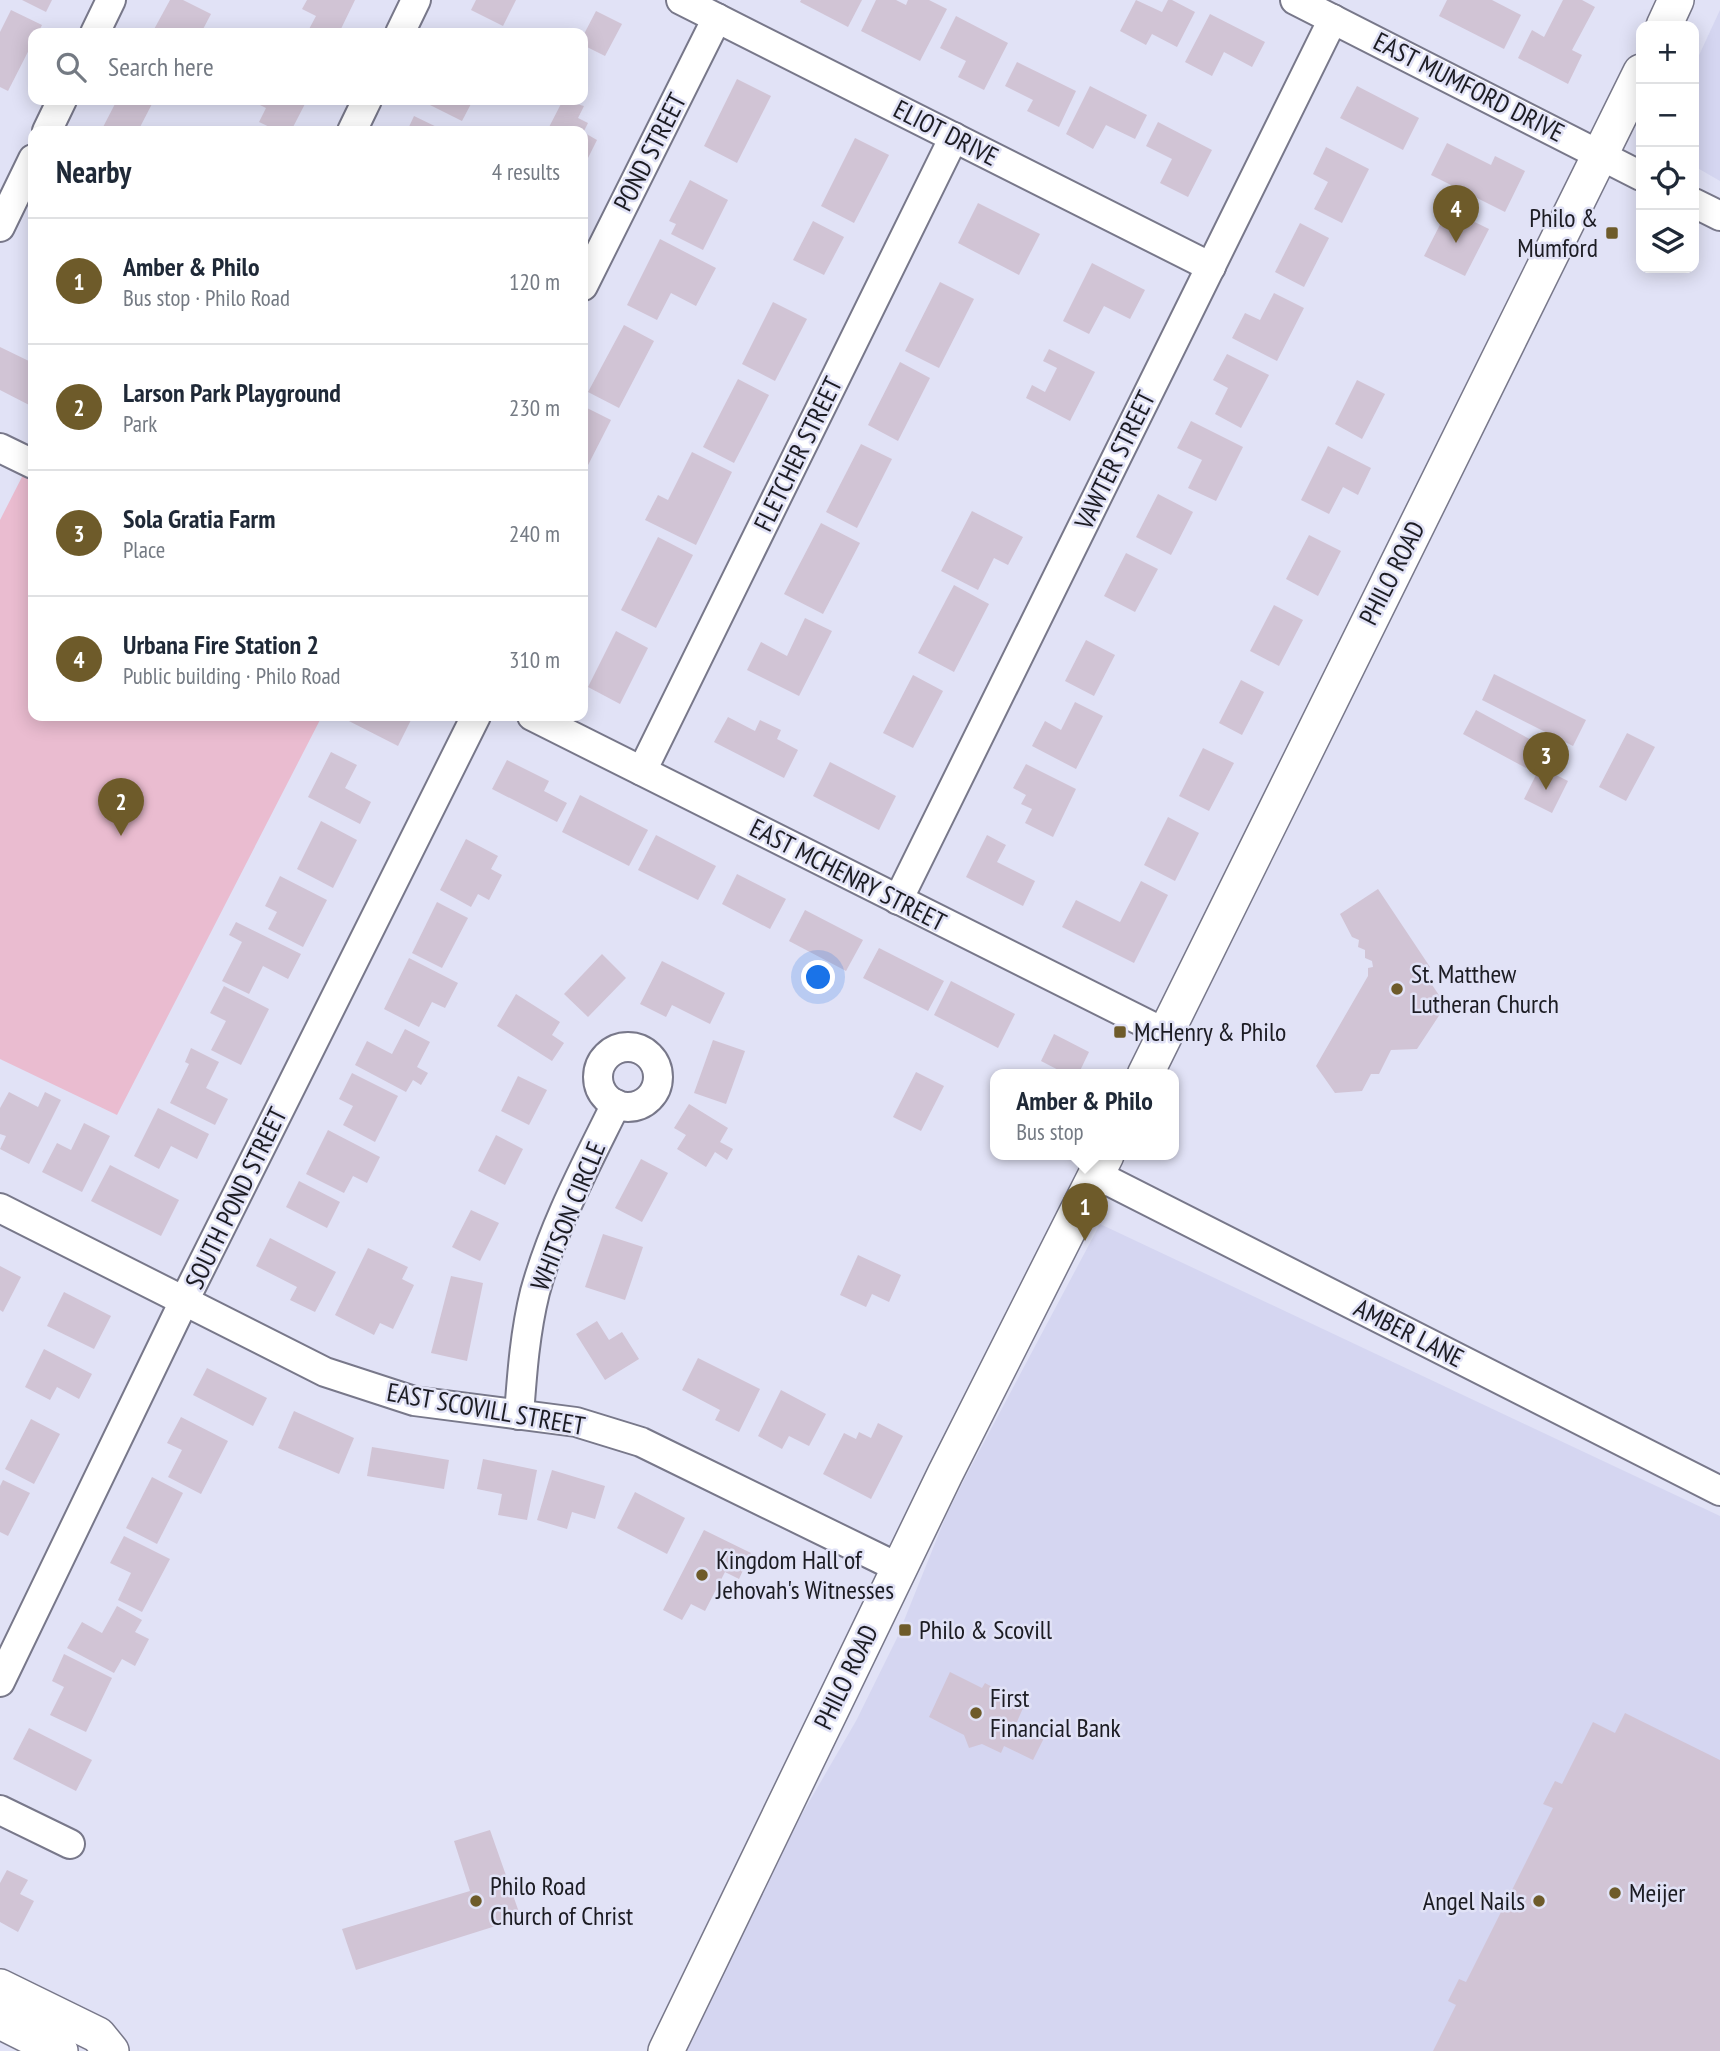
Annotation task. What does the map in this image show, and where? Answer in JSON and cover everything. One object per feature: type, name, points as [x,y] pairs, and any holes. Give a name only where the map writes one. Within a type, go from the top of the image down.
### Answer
[{"type":"main road","points":[[1666,21],[1676,0]]},
{"type":"main road","name":"PHILO ROAD","points":[[1148,1069],[1636,82]]},
{"type":"main road","name":"PHILO ROAD","points":[[666,2051],[899,1568],[1102,1165]]},
{"type":"main road","points":[[0,1987],[98,2035],[111,2051]]},
{"type":"main road","points":[[0,2021],[61,2051]]},
{"type":"street","points":[[97,28],[111,0]]},
{"type":"street","points":[[402,28],[416,0]]},
{"type":"street","name":"ELIOT DRIVE","points":[[681,0],[1211,267]]},
{"type":"street","name":"EAST MUMFORD DRIVE","points":[[1295,0],[1636,173]]},
{"type":"street","name":"POND STREET","points":[[588,276],[717,18]]},
{"type":"street","name":"VAWTER STREET","points":[[898,900],[1333,19]]},
{"type":"street","points":[[49,126],[60,105]]},
{"type":"street","points":[[354,126],[365,105]]},
{"type":"street","name":"FLETCHER STREET","points":[[642,771],[954,137]]},
{"type":"street","points":[[0,227],[28,169]]},
{"type":"street","points":[[1699,206],[1720,216]]},
{"type":"street","points":[[0,447],[28,461]]},
{"type":"street","name":"SOUTH POND STREET","points":[[0,1682],[184,1301],[474,721]]},
{"type":"street","name":"EAST MCHENRY STREET","points":[[542,721],[1165,1033]]},
{"type":"street","name":"WHITSON CIRCLE","points":[[519,1415],[526,1336],[535,1292],[573,1191],[616,1104]]},
{"type":"street","name":"AMBER LANE","points":[[1102,1165],[1720,1491]]},
{"type":"street","name":"EAST SCOVILL STREET","points":[[0,1208],[351,1382],[443,1407],[576,1422],[641,1442],[899,1568]]},
{"type":"street","points":[[0,1810],[70,1844]]},
{"type":"shaded area","points":[[1720,10],[1720,181],[1699,169],[1699,55]]},
{"type":"shaded area","points":[[24,473],[28,475],[28,721],[319,721],[117,1115],[0,1059],[0,520]]},
{"type":"shaded area","points":[[1100,1224],[1720,1516],[1720,2051],[684,2051],[780,1852],[856,1721],[897,1638],[946,1516],[965,1478]]},
{"type":"building","points":[[22,0],[52,0],[46,12]]},
{"type":"building","points":[[170,0],[183,0],[211,14],[204,28],[155,28]]},
{"type":"building","points":[[307,0],[355,0],[341,28],[310,28],[316,16],[302,9]]},
{"type":"building","points":[[476,0],[516,0],[503,26],[471,10]]},
{"type":"building","points":[[862,0],[848,27],[800,2]]},
{"type":"building","points":[[876,0],[896,0],[906,5],[908,0],[929,0],[947,9],[920,61],[861,31]]},
{"type":"building","points":[[1136,0],[1162,12],[1168,0],[1172,0],[1195,12],[1177,47],[1152,34],[1146,45],[1120,31]]},
{"type":"building","points":[[1447,0],[1492,0],[1521,15],[1504,49],[1439,16]]},
{"type":"building","points":[[1563,0],[1582,0],[1595,7],[1572,50],[1582,55],[1568,84],[1518,58],[1532,30],[1544,37]]},
{"type":"building","points":[[11,10],[42,25],[40,28],[28,28],[28,52],[8,91],[0,87],[0,32]]},
{"type":"building","points":[[596,11],[622,24],[605,56],[588,48],[587,28]]},
{"type":"building","points":[[1210,14],[1265,42],[1252,67],[1224,52],[1212,76],[1185,62]]},
{"type":"building","points":[[956,16],[1008,43],[984,90],[958,77],[966,61],[940,48]]},
{"type":"building","points":[[1017,62],[1076,91],[1059,127],[1027,111],[1033,100],[1005,86]]},
{"type":"building","points":[[737,79],[771,96],[737,163],[704,146]]},
{"type":"building","points":[[1090,86],[1147,115],[1135,139],[1106,125],[1093,149],[1066,134]]},
{"type":"building","points":[[1357,86],[1419,118],[1403,150],[1340,118]]},
{"type":"building","points":[[114,105],[151,105],[141,126],[104,126]]},
{"type":"building","points":[[260,105],[304,105],[294,126],[267,126],[259,122],[266,108]]},
{"type":"building","points":[[430,105],[470,105],[462,121]]},
{"type":"building","points":[[560,105],[584,106],[578,118],[588,123],[586,126],[550,126]]},
{"type":"building","points":[[414,116],[435,126],[409,126]]},
{"type":"building","points":[[1158,122],[1212,150],[1188,197],[1160,183],[1172,159],[1146,146]]},
{"type":"building","points":[[588,135],[597,140],[588,158]]},
{"type":"building","points":[[855,138],[889,155],[854,223],[821,206]]},
{"type":"building","points":[[1447,143],[1491,165],[1495,156],[1525,171],[1505,212],[1431,175]]},
{"type":"building","points":[[1326,147],[1369,169],[1342,223],[1314,209],[1328,182],[1313,174]]},
{"type":"building","points":[[690,180],[728,200],[703,250],[671,234],[676,224],[669,221]]},
{"type":"building","points":[[978,203],[1040,234],[1019,275],[958,243]]},
{"type":"building","points":[[1448,209],[1489,229],[1465,276],[1424,256]]},
{"type":"building","points":[[813,221],[844,237],[824,275],[793,260]]},
{"type":"building","points":[[1300,223],[1329,238],[1304,287],[1275,272]]},
{"type":"building","points":[[660,239],[716,268],[696,306],[671,293],[657,320],[627,305]]},
{"type":"building","points":[[1092,263],[1145,290],[1130,319],[1104,306],[1089,334],[1063,321]]},
{"type":"building","points":[[940,282],[974,299],[939,368],[905,351]]},
{"type":"building","points":[[1274,293],[1304,308],[1277,361],[1232,338],[1245,313],[1260,320]]},
{"type":"building","points":[[773,302],[807,319],[775,381],[742,364]]},
{"type":"building","points":[[624,325],[654,341],[619,408],[588,392]]},
{"type":"building","points":[[0,347],[28,361],[28,404],[0,390]]},
{"type":"building","points":[[1049,349],[1095,372],[1070,421],[1026,398],[1032,385],[1045,392],[1057,368],[1043,361]]},
{"type":"building","points":[[1227,354],[1269,375],[1241,428],[1215,414],[1228,388],[1213,380]]},
{"type":"building","points":[[900,362],[930,378],[898,441],[868,425]]},
{"type":"building","points":[[738,379],[769,395],[734,463],[703,447]]},
{"type":"building","points":[[1357,380],[1385,394],[1362,439],[1335,424]]},
{"type":"building","points":[[588,408],[611,420],[588,465]]},
{"type":"building","points":[[1191,421],[1243,447],[1216,501],[1188,488],[1202,460],[1177,448]]},
{"type":"building","points":[[861,444],[892,459],[857,528],[826,512]]},
{"type":"building","points":[[1328,446],[1371,468],[1358,495],[1343,487],[1329,514],[1301,500]]},
{"type":"building","points":[[692,452],[732,472],[696,545],[645,520],[658,495],[668,500]]},
{"type":"building","points":[[1158,494],[1193,512],[1171,555],[1136,537]]},
{"type":"building","points":[[972,511],[1023,537],[1008,565],[994,558],[978,590],[941,571]]},
{"type":"building","points":[[821,523],[860,543],[823,614],[784,594]]},
{"type":"building","points":[[1309,535],[1341,551],[1318,596],[1286,579]]},
{"type":"building","points":[[658,537],[693,555],[656,628],[621,610]]},
{"type":"building","points":[[1126,553],[1158,569],[1135,612],[1104,596]]},
{"type":"building","points":[[954,585],[989,604],[954,672],[918,653]]},
{"type":"building","points":[[1274,605],[1303,620],[1279,666],[1250,651]]},
{"type":"building","points":[[805,618],[832,631],[799,696],[747,670],[761,642],[787,656]]},
{"type":"building","points":[[616,631],[648,648],[620,704],[588,687]]},
{"type":"building","points":[[1086,640],[1115,655],[1094,696],[1065,681]]},
{"type":"building","points":[[1494,674],[1586,720],[1573,746],[1482,700]]},
{"type":"building","points":[[913,675],[943,691],[913,748],[883,733]]},
{"type":"building","points":[[1241,680],[1264,692],[1242,735],[1219,723]]},
{"type":"building","points":[[1075,702],[1103,716],[1076,769],[1032,746],[1045,721],[1061,730]]},
{"type":"building","points":[[1476,710],[1539,744],[1526,768],[1463,734]]},
{"type":"building","points":[[728,717],[755,731],[760,720],[781,730],[777,739],[798,750],[784,778],[714,742]]},
{"type":"building","points":[[349,721],[410,721],[398,746]]},
{"type":"building","points":[[1627,733],[1655,747],[1626,801],[1599,787]]},
{"type":"building","points":[[1203,748],[1234,763],[1209,811],[1179,796]]},
{"type":"building","points":[[331,752],[357,765],[345,788],[371,802],[360,824],[308,797]]},
{"type":"building","points":[[507,760],[549,781],[544,791],[567,803],[557,822],[492,789]]},
{"type":"building","points":[[830,762],[896,796],[879,830],[813,796]]},
{"type":"building","points":[[1026,764],[1076,789],[1053,837],[1025,823],[1032,809],[1021,804],[1026,795],[1013,788]]},
{"type":"building","points":[[1540,767],[1568,781],[1552,813],[1524,799]]},
{"type":"building","points":[[580,795],[648,830],[629,866],[562,832]]},
{"type":"building","points":[[1168,817],[1199,833],[1175,881],[1144,865]]},
{"type":"building","points":[[321,821],[357,840],[333,888],[297,869]]},
{"type":"building","points":[[656,835],[716,866],[698,900],[638,870]]},
{"type":"building","points":[[987,835],[1006,845],[997,862],[1035,881],[1023,906],[966,877]]},
{"type":"building","points":[[466,839],[498,856],[491,869],[502,875],[489,900],[478,894],[471,907],[440,890]]},
{"type":"building","points":[[737,874],[786,899],[770,929],[722,904]]},
{"type":"building","points":[[280,876],[327,900],[303,947],[268,929],[277,912],[265,906]]},
{"type":"building","points":[[1141,881],[1168,895],[1134,963],[1062,927],[1076,900],[1120,922]]},
{"type":"building","name":"St. Matthew Lutheran Church","points":[[1378,889],[1430,967],[1426,976],[1443,1001],[1444,1008],[1417,1049],[1391,1050],[1379,1074],[1371,1074],[1362,1091],[1335,1093],[1316,1066],[1368,976],[1368,968],[1373,967],[1372,961],[1365,958],[1365,950],[1358,947],[1359,940],[1352,937],[1340,914]]},
{"type":"building","points":[[437,902],[468,918],[442,968],[412,953]]},
{"type":"building","points":[[805,910],[863,940],[846,971],[789,941]]},
{"type":"building","points":[[236,922],[301,954],[288,979],[263,966],[249,994],[222,981],[242,942],[229,935]]},
{"type":"building","points":[[879,948],[944,981],[928,1011],[863,978]]},
{"type":"building","points":[[602,954],[626,978],[588,1017],[564,994]]},
{"type":"building","points":[[409,958],[458,983],[445,1008],[432,1002],[419,1027],[384,1009]]},
{"type":"building","points":[[662,961],[725,993],[710,1024],[672,1005],[666,1017],[640,1004]]},
{"type":"building","points":[[951,981],[1015,1014],[998,1048],[934,1015]]},
{"type":"building","points":[[224,986],[269,1009],[241,1065],[211,1050],[226,1021],[210,1013]]},
{"type":"building","points":[[516,994],[560,1022],[552,1035],[564,1043],[552,1061],[497,1026]]},
{"type":"building","points":[[405,1029],[430,1042],[417,1067],[428,1073],[421,1085],[413,1080],[406,1092],[355,1065],[367,1041],[392,1054]]},
{"type":"building","points":[[1054,1034],[1089,1052],[1081,1069],[1056,1069],[1041,1061]]},
{"type":"building","points":[[713,1040],[745,1051],[726,1104],[694,1093]]},
{"type":"building","points":[[191,1048],[219,1062],[206,1088],[228,1099],[215,1125],[170,1103],[189,1064],[185,1062]]},
{"type":"building","points":[[916,1072],[944,1086],[921,1131],[893,1117]]},
{"type":"building","points":[[352,1073],[398,1096],[375,1142],[343,1125],[353,1106],[339,1099]]},
{"type":"building","points":[[518,1076],[547,1090],[529,1125],[501,1111]]},
{"type":"building","points":[[9,1092],[38,1107],[45,1092],[61,1100],[29,1164],[0,1149],[6,1136],[0,1134],[0,1108]]},
{"type":"building","points":[[689,1104],[728,1128],[720,1142],[733,1149],[727,1160],[715,1152],[706,1167],[677,1149],[686,1135],[674,1128]]},
{"type":"building","points":[[158,1108],[209,1134],[197,1159],[171,1146],[159,1169],[134,1156]]},
{"type":"building","points":[[84,1123],[110,1136],[82,1192],[42,1172],[57,1143],[71,1150]]},
{"type":"building","points":[[328,1130],[380,1157],[367,1183],[353,1176],[344,1193],[306,1174]]},
{"type":"building","points":[[496,1135],[523,1149],[505,1185],[478,1171]]},
{"type":"building","points":[[641,1159],[668,1173],[642,1222],[615,1208]]},
{"type":"building","points":[[110,1165],[179,1200],[161,1236],[91,1201]]},
{"type":"building","points":[[299,1181],[340,1202],[327,1228],[286,1207]]},
{"type":"building","points":[[471,1210],[499,1223],[480,1261],[452,1247]]},
{"type":"building","points":[[603,1234],[643,1247],[625,1300],[585,1287]]},
{"type":"building","points":[[270,1238],[336,1272],[315,1312],[290,1300],[297,1287],[256,1266]]},
{"type":"building","points":[[368,1248],[408,1267],[402,1279],[414,1285],[393,1329],[380,1323],[374,1335],[335,1315]]},
{"type":"building","points":[[858,1255],[901,1275],[889,1302],[872,1294],[866,1307],[840,1295]]},
{"type":"building","points":[[0,1266],[21,1277],[3,1312],[0,1310]]},
{"type":"building","points":[[451,1276],[483,1283],[467,1361],[431,1353]]},
{"type":"building","points":[[64,1292],[111,1316],[94,1349],[47,1326]]},
{"type":"building","points":[[597,1321],[609,1340],[622,1332],[639,1359],[605,1380],[576,1334]]},
{"type":"building","points":[[44,1349],[92,1374],[79,1399],[57,1387],[50,1400],[25,1387]]},
{"type":"building","points":[[698,1358],[760,1389],[739,1432],[715,1420],[720,1410],[682,1390]]},
{"type":"building","points":[[207,1368],[267,1398],[253,1426],[193,1395]]},
{"type":"building","points":[[781,1390],[826,1414],[809,1446],[789,1436],[782,1449],[758,1436]]},
{"type":"building","points":[[294,1411],[354,1438],[339,1474],[278,1448]]},
{"type":"building","points":[[181,1417],[228,1441],[201,1494],[168,1477],[182,1450],[167,1443]]},
{"type":"building","points":[[31,1419],[60,1434],[34,1484],[5,1469]]},
{"type":"building","points":[[878,1423],[903,1436],[871,1499],[823,1474],[844,1433],[856,1439],[859,1432],[871,1438]]},
{"type":"building","points":[[372,1447],[449,1460],[444,1489],[367,1476]]},
{"type":"building","points":[[483,1459],[537,1470],[527,1520],[498,1515],[502,1494],[477,1489]]},
{"type":"building","points":[[552,1470],[605,1486],[595,1519],[572,1512],[567,1529],[537,1520]]},
{"type":"building","points":[[152,1477],[183,1493],[157,1544],[126,1528]]},
{"type":"building","points":[[3,1480],[30,1493],[8,1536],[0,1532],[0,1486]]},
{"type":"building","points":[[635,1492],[685,1518],[667,1554],[617,1528]]},
{"type":"building","name":"Kingdom Hall of Jehovah's Witnesses","points":[[704,1530],[751,1553],[739,1579],[725,1572],[705,1611],[691,1604],[682,1620],[663,1610]]},
{"type":"building","points":[[124,1536],[170,1559],[142,1612],[118,1600],[131,1573],[110,1563]]},
{"type":"building","points":[[117,1606],[142,1620],[135,1632],[149,1639],[135,1666],[122,1659],[114,1673],[67,1648],[82,1622],[102,1633]]},
{"type":"building","points":[[64,1654],[112,1678],[86,1732],[50,1715],[64,1687],[52,1681]]},
{"type":"building","name":"First Financial Bank","points":[[950,1672],[982,1688],[985,1683],[1001,1692],[999,1696],[1023,1708],[1016,1724],[1044,1738],[1033,1760],[1004,1746],[1001,1753],[982,1744],[969,1748],[964,1735],[929,1717]]},
{"type":"building","name":"Meijer","points":[[1625,1713],[1720,1760],[1720,2051],[1433,2051],[1456,2005],[1448,2001],[1459,1979],[1466,1982],[1553,1808],[1543,1804],[1555,1781],[1562,1784],[1593,1722],[1615,1733]]},
{"type":"building","points":[[29,1728],[92,1760],[76,1791],[13,1759]]},
{"type":"building","name":"Philo Road Church of Christ","points":[[490,1830],[521,1918],[356,1970],[342,1929],[470,1891],[454,1841]]},
{"type":"building","points":[[7,1870],[28,1880],[20,1894],[34,1901],[18,1932],[0,1922],[0,1883]]},
{"type":"place","name":"Philo & Mumford","points":[[1612,233]]},
{"type":"place","name":"Urbana Fire Station 2","points":[[1456,243]]},
{"type":"place","name":"Sola Gratia Farm","points":[[1546,790]]},
{"type":"place","name":"Larson Park Playground","points":[[121,836]]},
{"type":"place","name":"St. Matthew Lutheran Church","points":[[1397,989]]},
{"type":"place","name":"McHenry & Philo","points":[[1120,1032]]},
{"type":"place","name":"Amber & Philo","points":[[1085,1241]]},
{"type":"place","name":"Kingdom Hall of Jehovah's Witnesses","points":[[702,1575]]},
{"type":"place","name":"Philo & Scovill","points":[[905,1630]]},
{"type":"place","name":"First Financial Bank","points":[[976,1713]]},
{"type":"place","name":"Meijer","points":[[1615,1893]]},
{"type":"place","name":"Philo Road Church of Christ","points":[[476,1901]]},
{"type":"place","name":"Angel Nails","points":[[1539,1901]]}]
